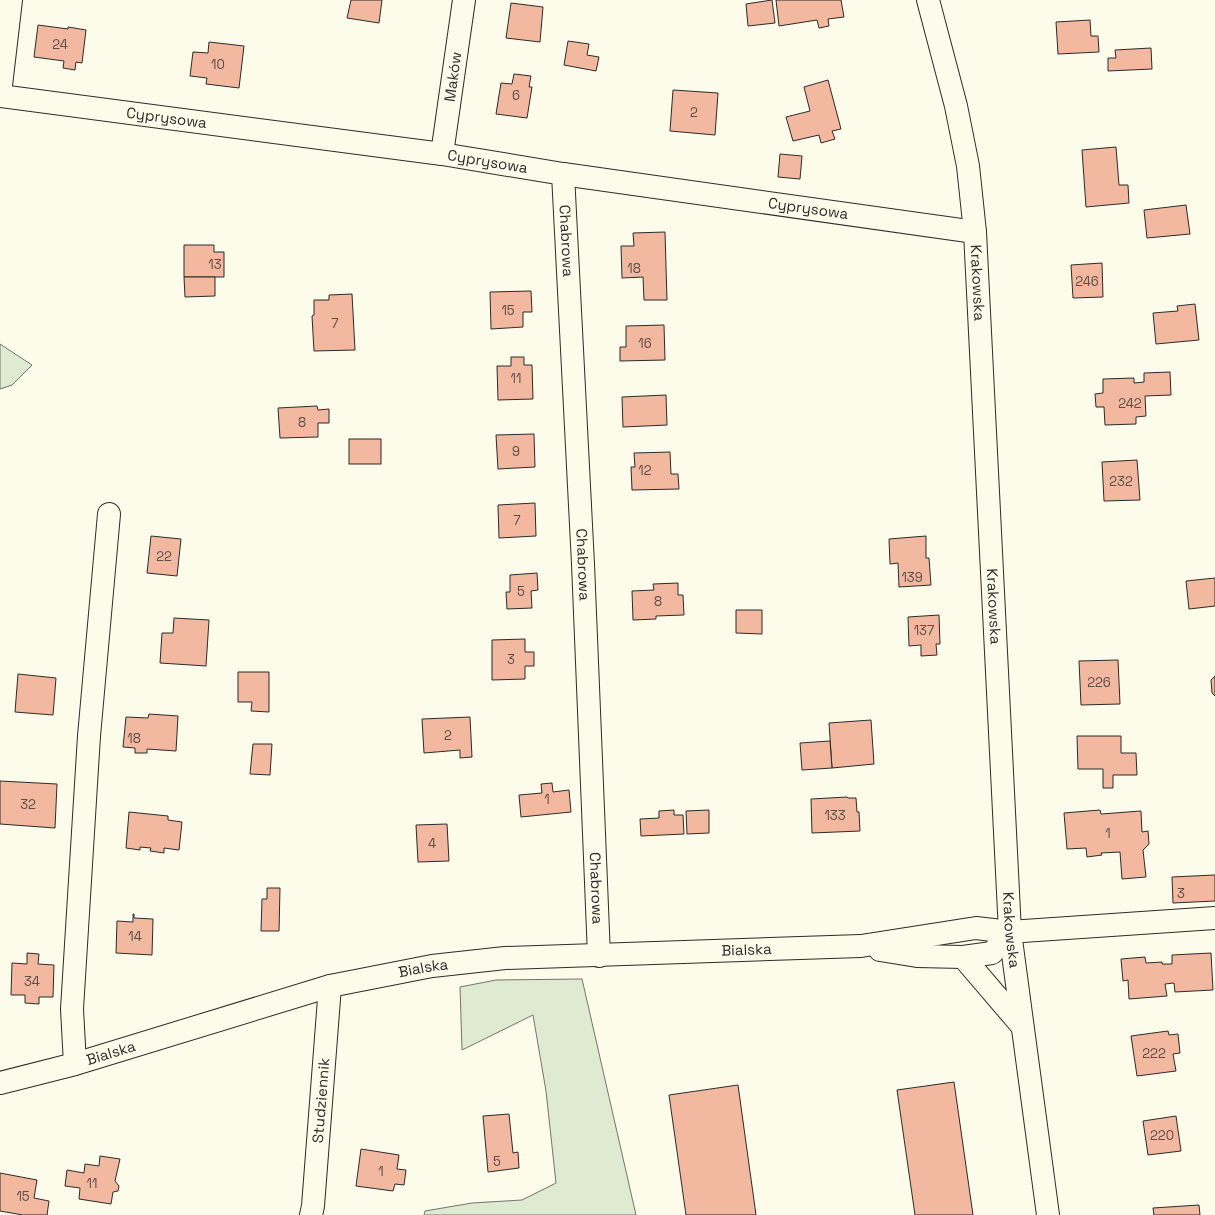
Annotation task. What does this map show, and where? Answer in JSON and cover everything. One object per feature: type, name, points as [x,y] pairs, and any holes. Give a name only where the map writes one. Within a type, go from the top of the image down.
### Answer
[{"type":"street","name":"Cyprysowa","points":[[11,0],[0,95],[442,154],[564,174],[975,232]]},
{"type":"street","name":"Maków","points":[[442,154],[464,0]]},
{"type":"street","name":"Krakowska","points":[[928,0],[956,106],[968,166],[975,232],[1010,932],[1048,1215]]},
{"type":"street","name":"Chabrowa","points":[[564,174],[583,564],[599,956]]},
{"type":"street","points":[[75,1064],[72,1009],[89,736],[109,514]]},
{"type":"street","name":"Bialska","points":[[976,928],[1009,902]]},
{"type":"street","points":[[1010,932],[1215,918]]},
{"type":"street","name":"Bialska","points":[[0,1083],[75,1064],[330,986],[432,966],[505,958],[861,946],[976,928],[1010,932]]},
{"type":"street","name":"Bialska","points":[[861,946],[917,956],[963,957],[992,953],[1010,932]]},
{"type":"street","points":[[963,957],[1022,1026]]},
{"type":"street","name":"Studziennik","points":[[311,1215],[313,1206],[330,986]]},
{"type":"green space","points":[[0,344],[32,365],[12,385],[0,389]]},
{"type":"green space","points":[[582,979],[636,1215],[424,1215],[425,1211],[472,1203],[522,1200],[556,1183],[546,1091],[533,1015],[462,1050],[460,987],[496,980]]},
{"type":"building","points":[[351,0],[382,0],[379,23],[347,18]]},
{"type":"building","points":[[772,0],[775,23],[748,26],[746,4]]},
{"type":"building","points":[[776,0],[841,0],[844,17],[828,19],[829,26],[819,28],[817,20],[779,26]]},
{"type":"building","points":[[511,3],[543,7],[540,42],[506,38]]},
{"type":"building","points":[[1090,20],[1091,36],[1098,36],[1099,52],[1058,54],[1056,22]]},
{"type":"building","points":[[38,25],[86,30],[82,63],[76,62],[75,70],[63,68],[64,61],[34,57]]},
{"type":"building","points":[[568,41],[589,44],[587,55],[599,57],[596,71],[564,65]]},
{"type":"building","points":[[209,42],[244,46],[239,88],[206,84],[207,78],[190,76],[193,52],[208,53]]},
{"type":"building","points":[[1151,48],[1152,69],[1108,71],[1108,58],[1116,58],[1115,50]]},
{"type":"building","points":[[514,74],[531,76],[529,87],[532,87],[527,118],[496,114],[501,83],[512,84]]},
{"type":"building","points":[[828,80],[841,129],[832,131],[835,139],[821,143],[819,135],[793,141],[786,117],[810,111],[804,87]]},
{"type":"building","points":[[673,90],[718,93],[715,135],[670,131]]},
{"type":"building","points":[[1116,147],[1119,185],[1128,185],[1129,203],[1086,207],[1082,150]]},
{"type":"building","points":[[780,154],[802,156],[800,179],[778,177]]},
{"type":"building","points":[[1186,205],[1190,234],[1147,238],[1144,210]]},
{"type":"building","points":[[665,232],[667,300],[644,300],[643,277],[622,278],[621,246],[634,246],[633,233]]},
{"type":"building","points":[[184,245],[214,245],[214,252],[224,252],[224,277],[184,277]]},
{"type":"building","points":[[1102,263],[1103,297],[1073,298],[1071,265]]},
{"type":"building","points":[[184,277],[215,277],[215,296],[185,297]]},
{"type":"building","points":[[531,291],[532,312],[523,312],[523,327],[491,329],[490,292]]},
{"type":"building","points":[[352,294],[355,350],[314,351],[312,316],[314,315],[314,300],[329,300],[329,295]]},
{"type":"building","points":[[1195,304],[1199,340],[1156,344],[1153,313],[1178,311],[1177,306]]},
{"type":"building","points":[[664,325],[665,360],[620,361],[620,347],[626,347],[626,326]]},
{"type":"building","points":[[511,357],[524,357],[524,365],[532,365],[533,399],[498,400],[497,366],[511,366]]},
{"type":"building","points":[[1170,372],[1171,395],[1145,396],[1146,416],[1136,417],[1136,424],[1105,425],[1104,407],[1096,407],[1095,394],[1103,393],[1103,379],[1134,378],[1134,383],[1144,382],[1144,373]]},
{"type":"building","points":[[666,395],[667,425],[623,427],[622,397]]},
{"type":"building","points":[[317,406],[318,410],[329,409],[329,423],[318,423],[318,437],[280,438],[278,408]]},
{"type":"building","points":[[534,434],[535,467],[498,469],[496,435]]},
{"type":"building","points":[[349,439],[381,439],[381,464],[349,464]]},
{"type":"building","points":[[670,452],[671,474],[678,474],[679,489],[632,490],[631,467],[635,467],[634,453]]},
{"type":"building","points":[[1137,460],[1140,500],[1104,501],[1102,462]]},
{"type":"building","points":[[535,503],[536,536],[499,538],[498,505]]},
{"type":"building","points":[[151,536],[181,539],[177,576],[147,573]]},
{"type":"building","points":[[926,536],[926,558],[929,558],[931,585],[899,587],[898,563],[890,564],[889,539]]},
{"type":"building","points":[[537,573],[538,590],[531,591],[532,608],[507,609],[506,592],[510,592],[510,575]]},
{"type":"building","points":[[1215,578],[1215,606],[1189,609],[1186,581]]},
{"type":"building","points":[[678,583],[678,595],[683,595],[684,615],[656,616],[656,619],[633,620],[632,591],[654,590],[653,584]]},
{"type":"building","points":[[736,610],[762,610],[762,634],[736,633]]},
{"type":"building","points":[[939,615],[940,644],[936,644],[937,655],[921,656],[921,645],[909,646],[908,617]]},
{"type":"building","points":[[174,618],[209,620],[206,666],[160,663],[162,633],[173,633]]},
{"type":"building","points":[[525,639],[525,652],[534,652],[534,666],[525,666],[525,679],[492,680],[492,640]]},
{"type":"building","points":[[1118,660],[1120,704],[1081,705],[1079,661]]},
{"type":"building","points":[[238,672],[269,672],[269,712],[251,711],[252,702],[238,702]]},
{"type":"building","points":[[18,674],[56,678],[53,715],[15,712]]},
{"type":"building","points":[[1215,676],[1215,696],[1212,693],[1211,680]]},
{"type":"building","points":[[149,714],[178,716],[176,751],[147,749],[147,753],[135,753],[135,748],[123,747],[126,717],[148,718]]},
{"type":"building","points":[[470,717],[472,757],[460,758],[460,750],[424,753],[422,719]]},
{"type":"building","points":[[871,720],[874,764],[832,768],[829,723]]},
{"type":"building","points":[[1077,736],[1121,736],[1121,753],[1136,753],[1137,775],[1113,775],[1113,788],[1103,788],[1103,769],[1078,769]]},
{"type":"building","points":[[830,741],[832,768],[802,770],[800,743]]},
{"type":"building","points":[[253,744],[272,744],[270,775],[250,774]]},
{"type":"building","points":[[0,781],[57,784],[55,828],[0,824]]},
{"type":"building","points":[[552,783],[553,792],[569,790],[571,812],[521,817],[519,795],[542,793],[541,784]]},
{"type":"building","points":[[856,798],[857,812],[859,812],[860,831],[812,833],[811,799]]},
{"type":"building","points":[[674,810],[674,815],[683,815],[684,834],[641,836],[640,819],[659,818],[659,811]]},
{"type":"building","points":[[709,810],[709,833],[687,834],[686,811]]},
{"type":"building","points":[[1100,810],[1101,814],[1141,811],[1142,832],[1148,831],[1149,844],[1143,850],[1146,877],[1122,879],[1120,852],[1101,853],[1102,855],[1087,857],[1086,848],[1067,849],[1064,813]]},
{"type":"building","points":[[129,812],[168,816],[168,820],[182,822],[179,850],[164,848],[164,853],[150,851],[151,848],[140,847],[140,850],[126,848]]},
{"type":"building","points":[[447,824],[449,861],[418,862],[416,825]]},
{"type":"building","points":[[1215,875],[1215,901],[1173,903],[1172,877]]},
{"type":"building","points":[[267,888],[280,888],[279,931],[261,931],[262,899],[267,899]]},
{"type":"building","points":[[133,914],[134,918],[153,919],[152,955],[116,953],[117,921],[133,922]]},
{"type":"building","points":[[27,953],[39,954],[38,964],[54,965],[53,997],[39,997],[39,1004],[25,1003],[25,995],[11,995],[12,963],[27,964]]},
{"type":"building","points":[[1211,953],[1213,990],[1175,992],[1174,983],[1165,984],[1167,996],[1129,999],[1128,980],[1123,981],[1121,959],[1145,957],[1146,963],[1162,962],[1162,964],[1172,964],[1172,955]]},
{"type":"building","points":[[1168,1031],[1169,1035],[1178,1034],[1180,1053],[1173,1054],[1176,1071],[1137,1076],[1131,1036]]},
{"type":"building","points":[[954,1082],[973,1215],[915,1215],[897,1090]]},
{"type":"building","points":[[738,1085],[756,1215],[686,1215],[669,1095]]},
{"type":"building","points":[[509,1114],[513,1153],[518,1152],[519,1168],[488,1172],[483,1116]]},
{"type":"building","points":[[1176,1116],[1181,1151],[1148,1155],[1143,1121]]},
{"type":"building","points":[[361,1149],[399,1155],[397,1169],[406,1170],[404,1185],[395,1184],[393,1191],[356,1186]]},
{"type":"building","points":[[100,1156],[120,1159],[115,1181],[119,1186],[118,1191],[113,1192],[111,1204],[79,1199],[80,1188],[65,1186],[67,1170],[84,1173],[85,1164],[99,1166]]},
{"type":"building","points":[[0,1173],[37,1180],[34,1198],[49,1201],[47,1215],[23,1215],[0,1211]]},
{"type":"building","points":[[1199,1205],[1200,1215],[1154,1215],[1153,1208]]}]
